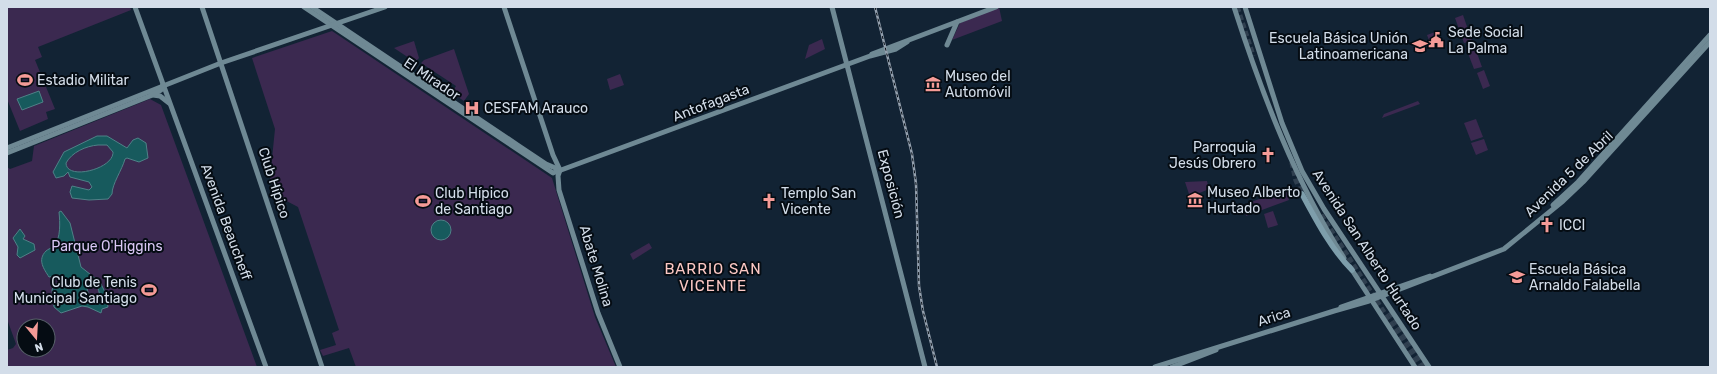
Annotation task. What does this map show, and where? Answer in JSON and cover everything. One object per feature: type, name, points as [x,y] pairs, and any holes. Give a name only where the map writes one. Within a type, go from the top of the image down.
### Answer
[{"type":"highway","points":[[1302,194],[1323,232],[1352,270]]},
{"type":"main road","name":"Avenida Beaucheff","points":[[135,7],[157,69],[163,80],[163,86],[169,103],[266,367]]},
{"type":"main road","name":"Club Hípico","points":[[202,7],[322,367]]},
{"type":"main road","name":"El Mirador","points":[[304,7],[331,26],[541,160],[560,170]]},
{"type":"main road","name":"El Mirador","points":[[312,7],[399,68]]},
{"type":"main road","points":[[7,148],[221,63],[385,7]]},
{"type":"main road","points":[[504,7],[553,155],[560,170],[554,173],[548,171]]},
{"type":"main road","name":"Exposición","points":[[832,7],[925,367]]},
{"type":"main road","name":"Antofagasta","points":[[560,170],[848,65],[880,50],[907,42],[996,7]]},
{"type":"main road","name":"Avenida San Alberto Hurtado","points":[[1234,7],[1258,80],[1272,116],[1319,215],[1352,270],[1415,367]]},
{"type":"main road","name":"Avenida San Alberto Hurtado","points":[[1245,7],[1282,124],[1298,162],[1324,209],[1429,367]]},
{"type":"main road","points":[[323,29],[324,20]]},
{"type":"main road","points":[[947,46],[957,22]]},
{"type":"main road","name":"Avenida 5 de Abril","points":[[1497,251],[1508,248],[1583,182],[1710,40]]},
{"type":"main road","points":[[7,154],[150,96],[160,90],[163,86]]},
{"type":"main road","points":[[150,96],[160,96],[169,103]]},
{"type":"main road","name":"El Mirador","points":[[454,104],[548,171]]},
{"type":"main road","name":"Abate Molina","points":[[560,170],[558,176],[560,190],[598,313],[620,367]]},
{"type":"main road","points":[[548,171],[560,190]]},
{"type":"main road","name":"Arica","points":[[1155,367],[1222,347],[1381,295],[1497,251]]},
{"type":"main road","name":"Arica","points":[[1172,367],[1201,358],[1222,347]]},
{"type":"green space","name":"Estadio Militar","points":[[7,7],[130,7],[131,10],[38,47],[42,57],[35,60],[55,109],[46,112],[48,119],[20,131],[7,99]]},
{"type":"green space","points":[[999,7],[1002,21],[952,40],[960,23]]},
{"type":"green space","points":[[1463,15],[1472,41],[1464,43],[1455,18]]},
{"type":"green space","name":"Club Hípico de Santiago","points":[[332,31],[552,178],[595,317],[616,367],[356,367],[349,348],[323,356],[320,350],[336,345],[332,333],[339,330],[298,207],[277,196],[270,178],[275,129],[252,58]]},
{"type":"green space","points":[[1435,32],[1439,45],[1432,48],[1427,35]]},
{"type":"green space","points":[[822,39],[825,49],[805,59],[809,45]]},
{"type":"green space","points":[[414,41],[419,58],[415,62],[394,48]]},
{"type":"green space","points":[[1474,45],[1482,67],[1474,69],[1466,48]]},
{"type":"green space","points":[[454,49],[469,94],[464,101],[452,93],[456,86],[421,63],[424,60]]},
{"type":"green space","points":[[1484,70],[1490,86],[1483,89],[1477,73]]},
{"type":"green space","points":[[620,74],[624,85],[610,90],[607,79]]},
{"type":"green space","name":"Parque O'Higgins","points":[[150,99],[161,105],[257,367],[7,367],[7,350],[13,348],[16,344],[7,319],[7,167],[10,169],[32,161],[34,146]]},
{"type":"green space","points":[[1418,101],[1420,104],[1382,118],[1384,114]]},
{"type":"green space","points":[[1476,119],[1483,137],[1471,141],[1464,123]]},
{"type":"green space","points":[[1484,139],[1488,150],[1476,155],[1471,143]]},
{"type":"green space","points":[[1207,181],[1209,189],[1190,197],[1185,182]]},
{"type":"green space","points":[[1286,189],[1289,200],[1246,216],[1243,205]]},
{"type":"green space","points":[[1273,211],[1278,225],[1268,228],[1264,214]]},
{"type":"green space","points":[[649,243],[652,248],[633,260],[630,254]]},
{"type":"shaded area","points":[[39,91],[43,102],[22,110],[17,99]]},
{"type":"shaded area","points":[[97,136],[107,136],[127,148],[133,140],[138,138],[146,143],[148,158],[139,162],[127,158],[125,159],[112,190],[112,194],[108,199],[89,200],[72,198],[70,192],[72,186],[89,190],[92,187],[89,182],[70,177],[68,172],[64,176],[56,178],[53,172],[64,152]],"holes":[[[98,145],[107,145],[113,152],[111,158],[99,168],[81,172],[73,171],[68,168],[66,163],[80,150]]]},
{"type":"shaded area","points":[[61,211],[70,223],[81,267],[100,282],[106,294],[108,307],[102,309],[101,313],[82,306],[61,313],[54,307],[52,290],[54,285],[60,282],[60,279],[56,276],[49,277],[43,268],[42,258],[43,254],[54,246],[58,239],[60,225],[59,212]],"holes":[[[89,279],[92,280],[98,287],[100,300],[97,304],[88,294],[86,281]]]},
{"type":"shaded area","points":[[441,220],[448,223],[451,230],[448,237],[441,240],[434,237],[431,230],[434,223]]},
{"type":"shaded area","points":[[20,229],[25,236],[23,239],[34,244],[35,250],[20,258],[17,255],[18,247],[13,238]]},
{"type":"tunnel","points":[[1237,7],[1253,56]]},
{"type":"tunnel","points":[[1292,162],[1296,180],[1302,194]]},
{"type":"tunnel","points":[[1321,215],[1419,367]]},
{"type":"tunnel","points":[[1390,312],[1425,367]]},
{"type":"railway","points":[[875,7],[912,154],[916,184],[919,286],[923,311],[937,367]]},
{"type":"place","name":"Sede Social La Palma","points":[[1436,40]]},
{"type":"place","name":"Escuela Básica Unión Latinoamericana","points":[[1420,46]]},
{"type":"place","name":"Estadio Militar","points":[[25,80]]},
{"type":"place","name":"Museo del Automóvil","points":[[933,84]]},
{"type":"place","name":"CESFAM Arauco","points":[[472,108]]},
{"type":"place","name":"Parroquia Jesús Obrero","points":[[1268,155]]},
{"type":"place","name":"Museo Alberto Hurtado","points":[[1195,200]]},
{"type":"place","name":"Club Hípico de Santiago","points":[[423,201]]},
{"type":"place","name":"Templo San Vicente","points":[[769,201]]},
{"type":"place","name":"ICCI","points":[[1547,225]]},
{"type":"place","name":"Escuela Básica Arnaldo Falabella","points":[[1517,277]]},
{"type":"place","name":"Club de Tenis Municipal Santiago","points":[[149,290]]},
{"type":"district","name":"BARRIO SAN VICENTE","points":[[713,278]]}]
